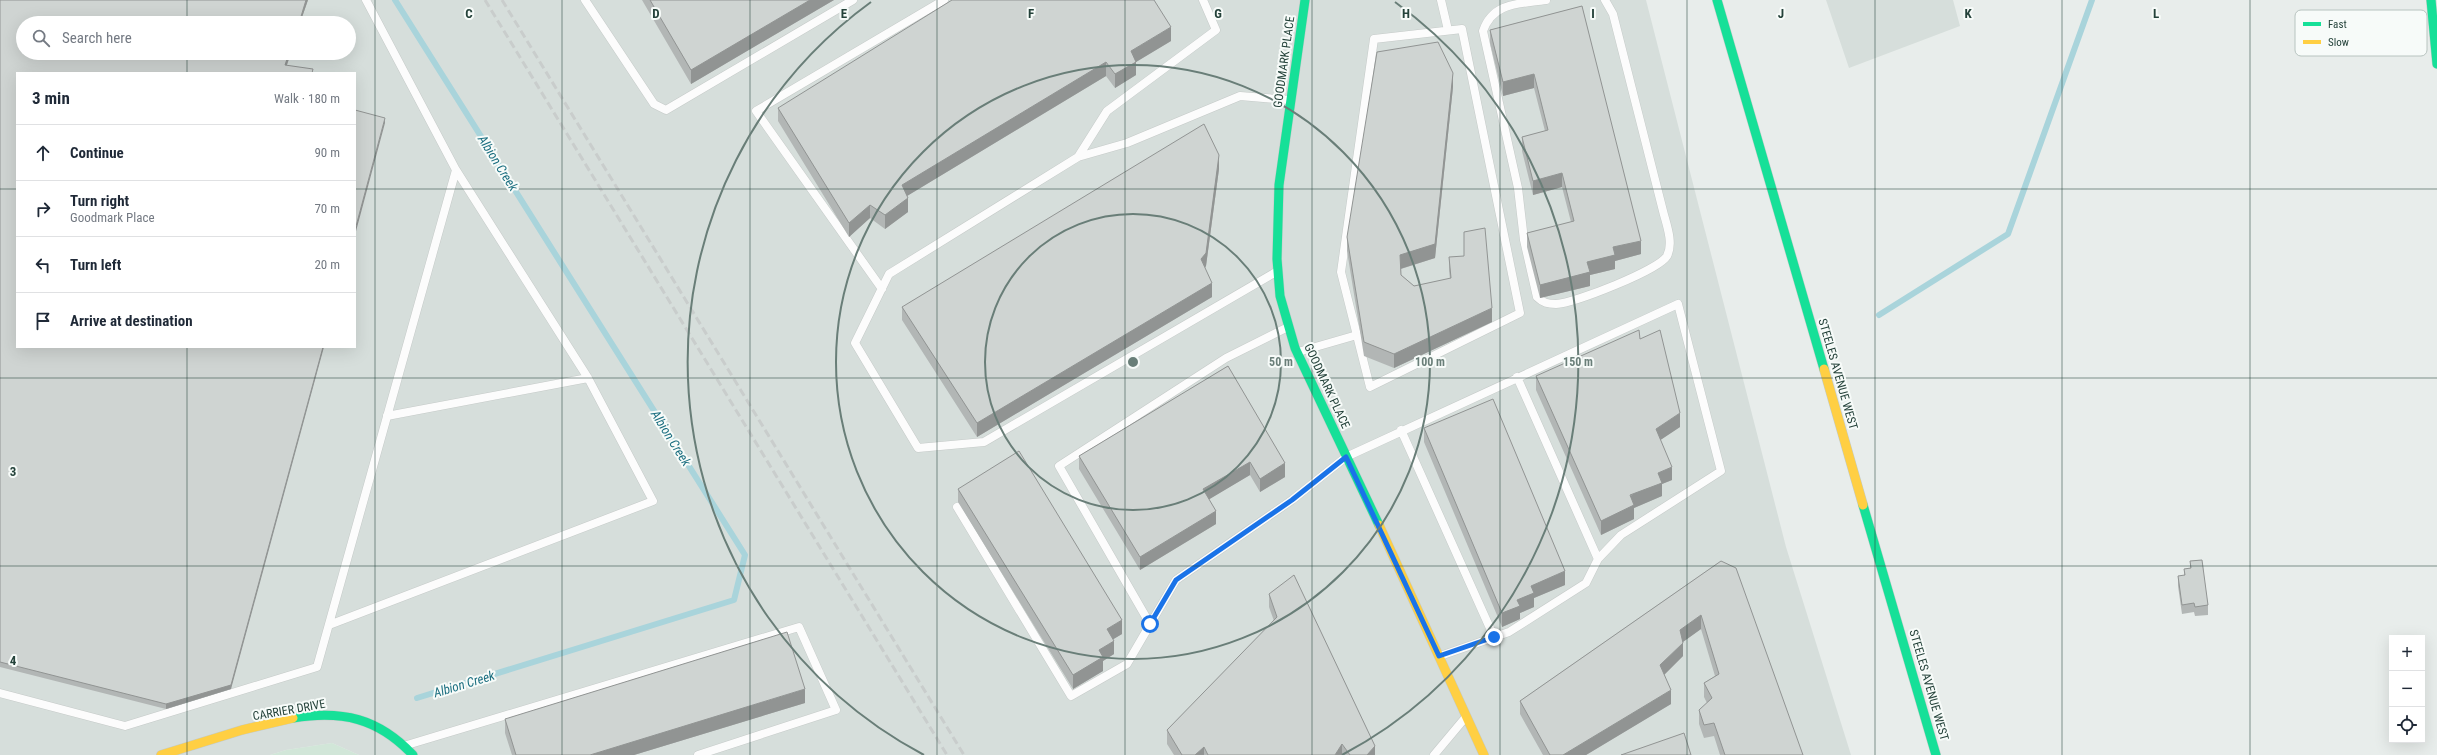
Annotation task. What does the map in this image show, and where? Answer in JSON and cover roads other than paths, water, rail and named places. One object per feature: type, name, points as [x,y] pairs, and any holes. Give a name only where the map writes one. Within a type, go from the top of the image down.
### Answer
[{"type":"main road","name":"GOODMARK PLACE","points":[[1305,0],[1281,167],[1276,232],[1280,298],[1297,352],[1484,755]]},
{"type":"main road","name":"STEELES AVENUE WEST","points":[[1717,0],[1936,755]]},
{"type":"main road","points":[[2431,0],[2437,64]]},
{"type":"main road","name":"CARRIER DRIVE","points":[[161,755],[265,724],[324,714],[353,717],[364,721],[404,746],[413,755]]},
{"type":"lane","points":[[329,625],[653,501],[588,378],[456,170],[366,0]]},
{"type":"lane","points":[[585,0],[654,104],[666,110],[853,0]]},
{"type":"lane","points":[[882,289],[756,111],[944,0]]},
{"type":"lane","points":[[1078,157],[1107,111],[1216,30],[1203,0]]},
{"type":"lane","points":[[1441,0],[1448,30]]},
{"type":"lane","points":[[1546,0],[1514,2],[1488,18],[1483,31],[1518,188],[1524,240],[1537,297],[1543,303],[1556,304],[1599,292],[1659,263],[1667,255],[1670,242],[1613,14],[1605,0]]},
{"type":"lane","points":[[1462,29],[1520,313],[1370,387],[1341,272],[1374,39],[1448,30],[1462,29]]},
{"type":"lane","points":[[1278,271],[984,442],[918,448],[855,344],[889,274],[1078,157],[1126,144],[1240,96],[1291,100]]},
{"type":"lane","points":[[0,693],[125,726],[317,667],[456,170]]},
{"type":"lane","points":[[957,507],[1071,696],[1127,664],[1176,580],[1292,500],[1346,457],[1401,430],[1678,304],[1721,471],[1621,535],[1598,558],[1586,583],[1509,632],[1439,656]]},
{"type":"lane","points":[[1150,624],[1059,466],[1226,358],[1288,326]]},
{"type":"lane","points":[[1297,352],[1357,335]]},
{"type":"lane","points":[[387,416],[588,378]]},
{"type":"lane","points":[[1517,378],[1598,558]]},
{"type":"lane","points":[[1401,430],[1494,637]]},
{"type":"lane","points":[[404,746],[799,628],[836,710],[698,755]]},
{"type":"lane","points":[[1434,755],[1467,716]]},
{"type":"waterway","name":"Albion Creek","points":[[395,0],[745,555],[734,600],[417,698]]},
{"type":"waterway","points":[[1879,315],[2008,234],[2092,0]]},
{"type":"railway","points":[[485,0],[947,755]]},
{"type":"railway","points":[[502,0],[964,755]]}]
